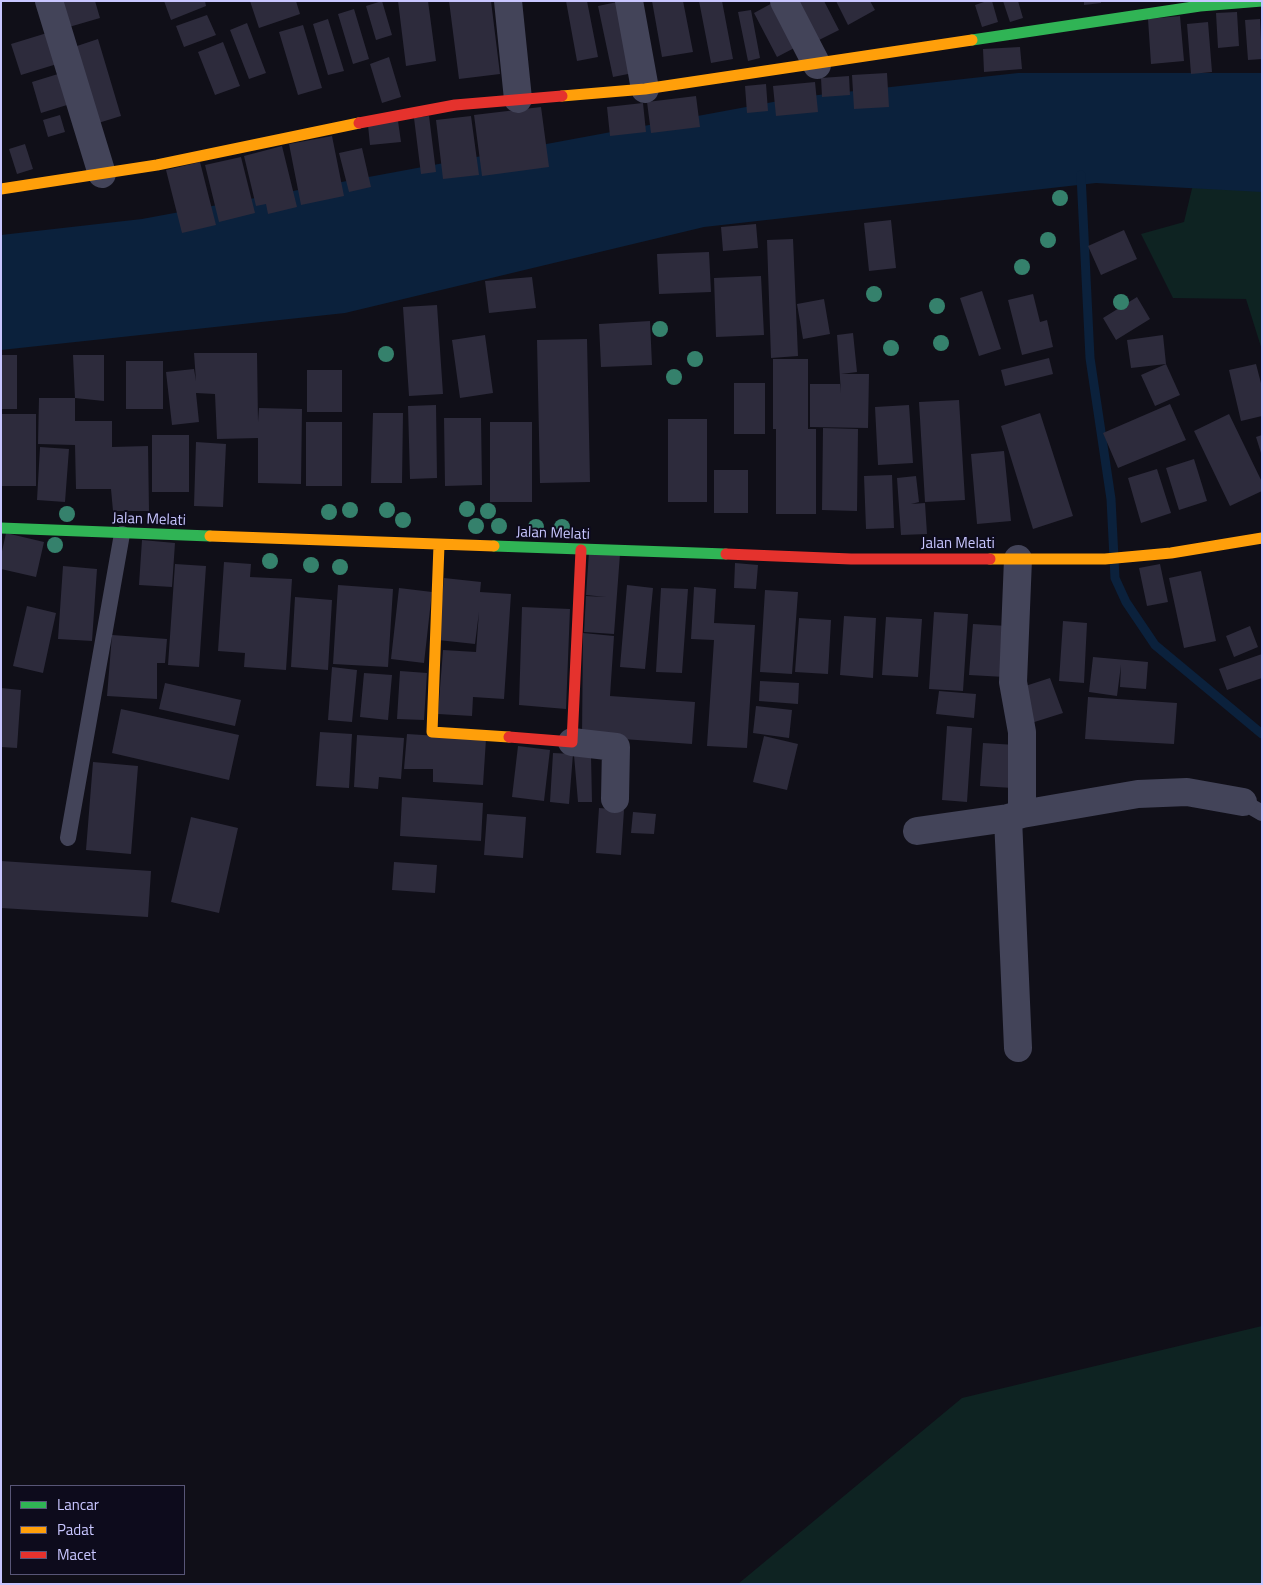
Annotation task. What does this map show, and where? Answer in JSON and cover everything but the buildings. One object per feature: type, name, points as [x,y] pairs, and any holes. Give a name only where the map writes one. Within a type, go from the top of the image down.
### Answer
[{"type":"street","points":[[49,1],[102,174]]},
{"type":"street","points":[[508,1],[518,99]]},
{"type":"street","points":[[629,1],[645,89]]},
{"type":"street","points":[[784,1],[817,64]]},
{"type":"street","points":[[1,189],[157,165],[405,113],[455,105],[645,89],[1200,4],[1262,2]]},
{"type":"street","name":"Jalan Melati","points":[[1,528],[122,534],[851,559],[1105,559],[1171,553],[1262,538]]},
{"type":"street","points":[[439,545],[432,732],[616,747],[615,798]]},
{"type":"street","points":[[572,742],[581,550]]},
{"type":"street","points":[[1018,559],[1013,682],[1022,732],[1015,816],[1018,1048]]},
{"type":"street","points":[[917,831],[1138,794],[1186,792],[1252,807]]},
{"type":"lane","points":[[68,838],[122,534]]},
{"type":"green space","points":[[1195,176],[1262,181],[1262,350],[1246,299],[1173,298],[1141,234],[1184,222]]},
{"type":"green space","points":[[1262,1326],[1262,1584],[738,1584],[962,1398]]},
{"type":"water","points":[[1018,73],[1262,73],[1262,192],[1096,183],[704,227],[345,313],[1,350],[1,235],[142,219],[800,97]]},
{"type":"waterway","points":[[1081,175],[1090,358],[1111,499],[1115,578],[1126,602],[1155,645],[1262,734]]},
{"type":"traffic: fast","points":[[972,40],[1200,6],[1262,1]]},
{"type":"traffic: fast","points":[[1,528],[210,536]]},
{"type":"traffic: fast","points":[[494,546],[726,554]]},
{"type":"traffic: slow","points":[[562,96],[645,89],[972,40]]},
{"type":"traffic: slow","points":[[1,189],[157,165],[359,123]]},
{"type":"traffic: slow","points":[[210,536],[494,546]]},
{"type":"traffic: slow","points":[[990,559],[1105,559],[1171,553],[1262,538]]},
{"type":"traffic: slow","points":[[439,545],[432,732],[509,737]]},
{"type":"traffic: jam","points":[[359,123],[455,105],[562,96]]},
{"type":"traffic: jam","points":[[509,737],[572,742],[581,550]]},
{"type":"traffic: jam","points":[[726,554],[851,559],[990,559]]}]
